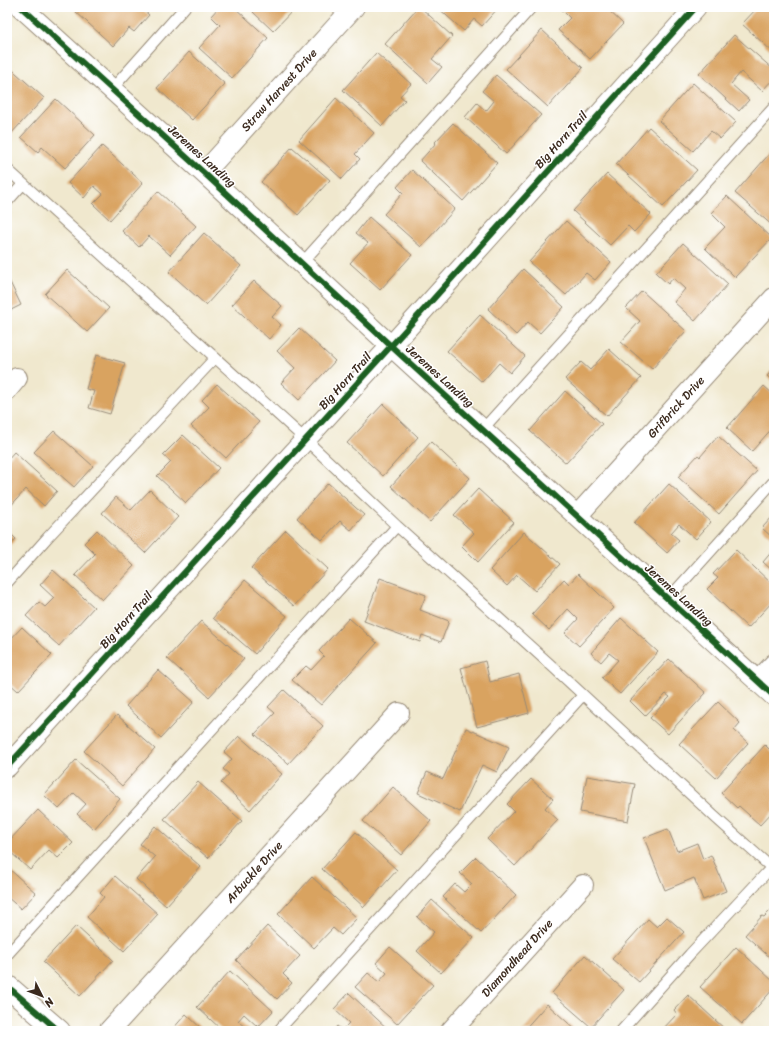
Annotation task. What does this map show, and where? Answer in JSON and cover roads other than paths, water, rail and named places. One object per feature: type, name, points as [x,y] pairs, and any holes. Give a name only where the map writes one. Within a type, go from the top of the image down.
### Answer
[{"type":"street","name":"Jeremes Landing","points":[[21,7],[774,696]]},
{"type":"street","name":"Straw Harvest Drive","points":[[204,173],[354,7]]},
{"type":"street","name":"Big Horn Trail","points":[[7,767],[306,440],[696,7]]},
{"type":"street","name":"Grifbrick Drive","points":[[577,516],[774,298]]},
{"type":"street","points":[[758,681],[774,664]]},
{"type":"street","name":"Arbuckle Drive","points":[[109,1031],[399,713]]},
{"type":"street","name":"Diamondhead Drive","points":[[451,1031],[583,885]]},
{"type":"street","points":[[7,986],[59,1031]]},
{"type":"lane","points":[[112,89],[185,7]]},
{"type":"lane","points":[[302,263],[532,7]]},
{"type":"lane","points":[[482,430],[774,107]]},
{"type":"lane","points":[[7,169],[306,440],[397,526],[773,869],[690,954],[620,1031]]},
{"type":"lane","points":[[7,202],[23,184]]},
{"type":"lane","points":[[7,583],[215,358]]},
{"type":"lane","points":[[668,599],[774,481]]},
{"type":"lane","points":[[7,955],[397,526]]},
{"type":"lane","points":[[278,1031],[583,695]]}]
